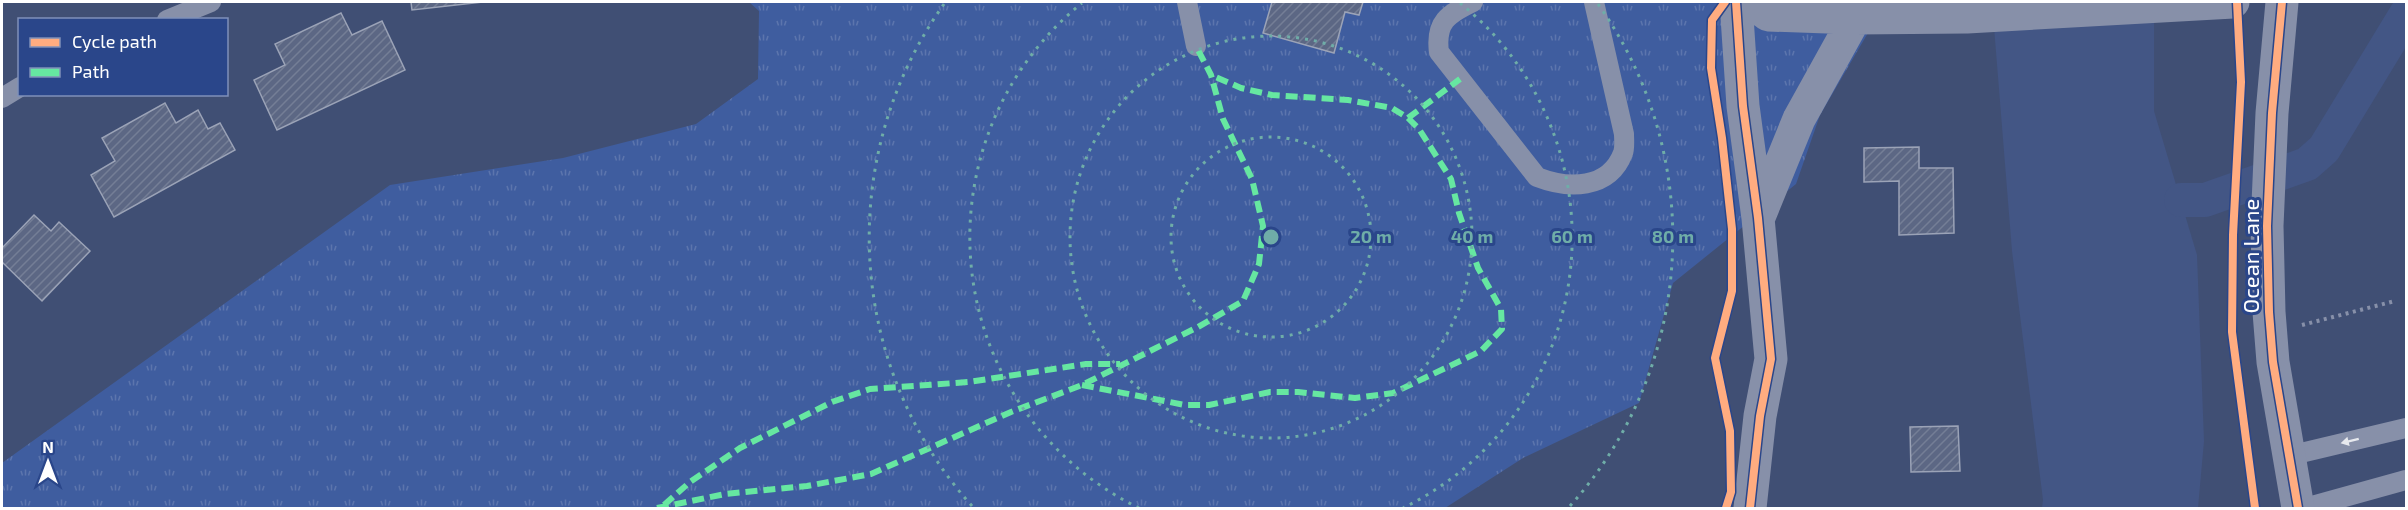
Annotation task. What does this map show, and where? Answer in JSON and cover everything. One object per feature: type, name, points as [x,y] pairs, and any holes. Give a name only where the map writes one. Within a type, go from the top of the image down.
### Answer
[{"type":"street","points":[[1736,2],[1743,106],[1758,218],[1771,359],[1760,416],[1750,508]]},
{"type":"street","points":[[1751,2],[1767,15],[1854,10],[1967,17],[2234,2]]},
{"type":"street","points":[[2243,2],[2281,2]]},
{"type":"street","name":"Ocean Lane","points":[[2281,2],[2272,113],[2267,226],[2270,329],[2273,362],[2298,508]]},
{"type":"street","points":[[1758,218],[1799,119],[1854,10]]},
{"type":"lane","points":[[172,18],[210,2]]},
{"type":"lane","points":[[1187,2],[1196,46]]},
{"type":"lane","points":[[1473,2],[1452,12],[1442,24],[1437,37],[1439,52],[1537,177],[1554,184],[1570,186],[1600,179],[1614,167],[1624,152],[1624,134],[1594,2]]},
{"type":"lane","points":[[2,98],[18,88]]},
{"type":"lane","points":[[2288,456],[2406,428]]},
{"type":"lane","points":[[2305,508],[2406,480]]},
{"type":"path","points":[[2270,329],[2330,319],[2395,302]]},
{"type":"green space","points":[[749,2],[1886,2],[1820,115],[1796,184],[1673,283],[1639,403],[1523,458],[1445,508],[2,508],[2,463],[390,185],[563,158],[696,124],[758,79],[759,11]]},
{"type":"shaded area","points":[[1992,2],[2154,2],[2154,111],[2197,255],[2204,441],[2198,508],[2042,508],[2043,500],[2012,251]]},
{"type":"building","points":[[411,2],[483,2],[412,10]]},
{"type":"building","points":[[1272,2],[1363,2],[1359,15],[1345,12],[1334,53],[1263,33]]},
{"type":"building","points":[[341,13],[352,35],[382,21],[405,70],[277,130],[254,80],[285,65],[275,44]]},
{"type":"building","points":[[165,103],[176,123],[198,110],[208,129],[220,123],[235,150],[114,217],[91,175],[115,161],[102,138]]},
{"type":"building","points":[[1919,147],[1919,168],[1953,168],[1954,233],[1899,235],[1899,181],[1864,182],[1864,148]]},
{"type":"building","points":[[34,215],[51,231],[59,222],[90,251],[42,301],[2,262],[2,248]]},
{"type":"building","points":[[1958,426],[1960,471],[1911,472],[1910,427]]},
{"type":"waterway","points":[[2181,200],[2205,200],[2307,164],[2324,149],[2406,14]]},
{"type":"marked path","points":[[657,508],[725,494],[807,486],[871,474],[1011,412],[1082,385],[1198,327],[1243,301],[1259,264],[1263,226],[1252,179],[1223,119],[1211,75],[1196,46]]},
{"type":"marked path","points":[[1082,385],[1185,405],[1209,405],[1270,392],[1298,392],[1355,398],[1393,393],[1481,351],[1502,329],[1501,309],[1478,268],[1459,213],[1451,179],[1419,129],[1408,118],[1392,108],[1348,100],[1272,95],[1241,88],[1211,75]]},
{"type":"marked path","points":[[1408,118],[1460,79]]},
{"type":"marked path","points":[[664,505],[690,482],[740,448],[832,402],[870,389],[969,382],[1086,364],[1120,364]]},
{"type":"cycle path","points":[[1725,2],[1712,20],[1711,68],[1722,138],[1732,229],[1732,291],[1715,358],[1730,431],[1731,492],[1726,508]]},
{"type":"cycle path","points":[[1736,2],[1743,106],[1758,218],[1771,359],[1760,416],[1750,508]]},
{"type":"cycle path","points":[[2237,2],[2241,82],[2233,235],[2232,332],[2255,508]]},
{"type":"cycle path","points":[[2282,2],[2272,113],[2267,226],[2269,312],[2273,362],[2298,508]]}]
